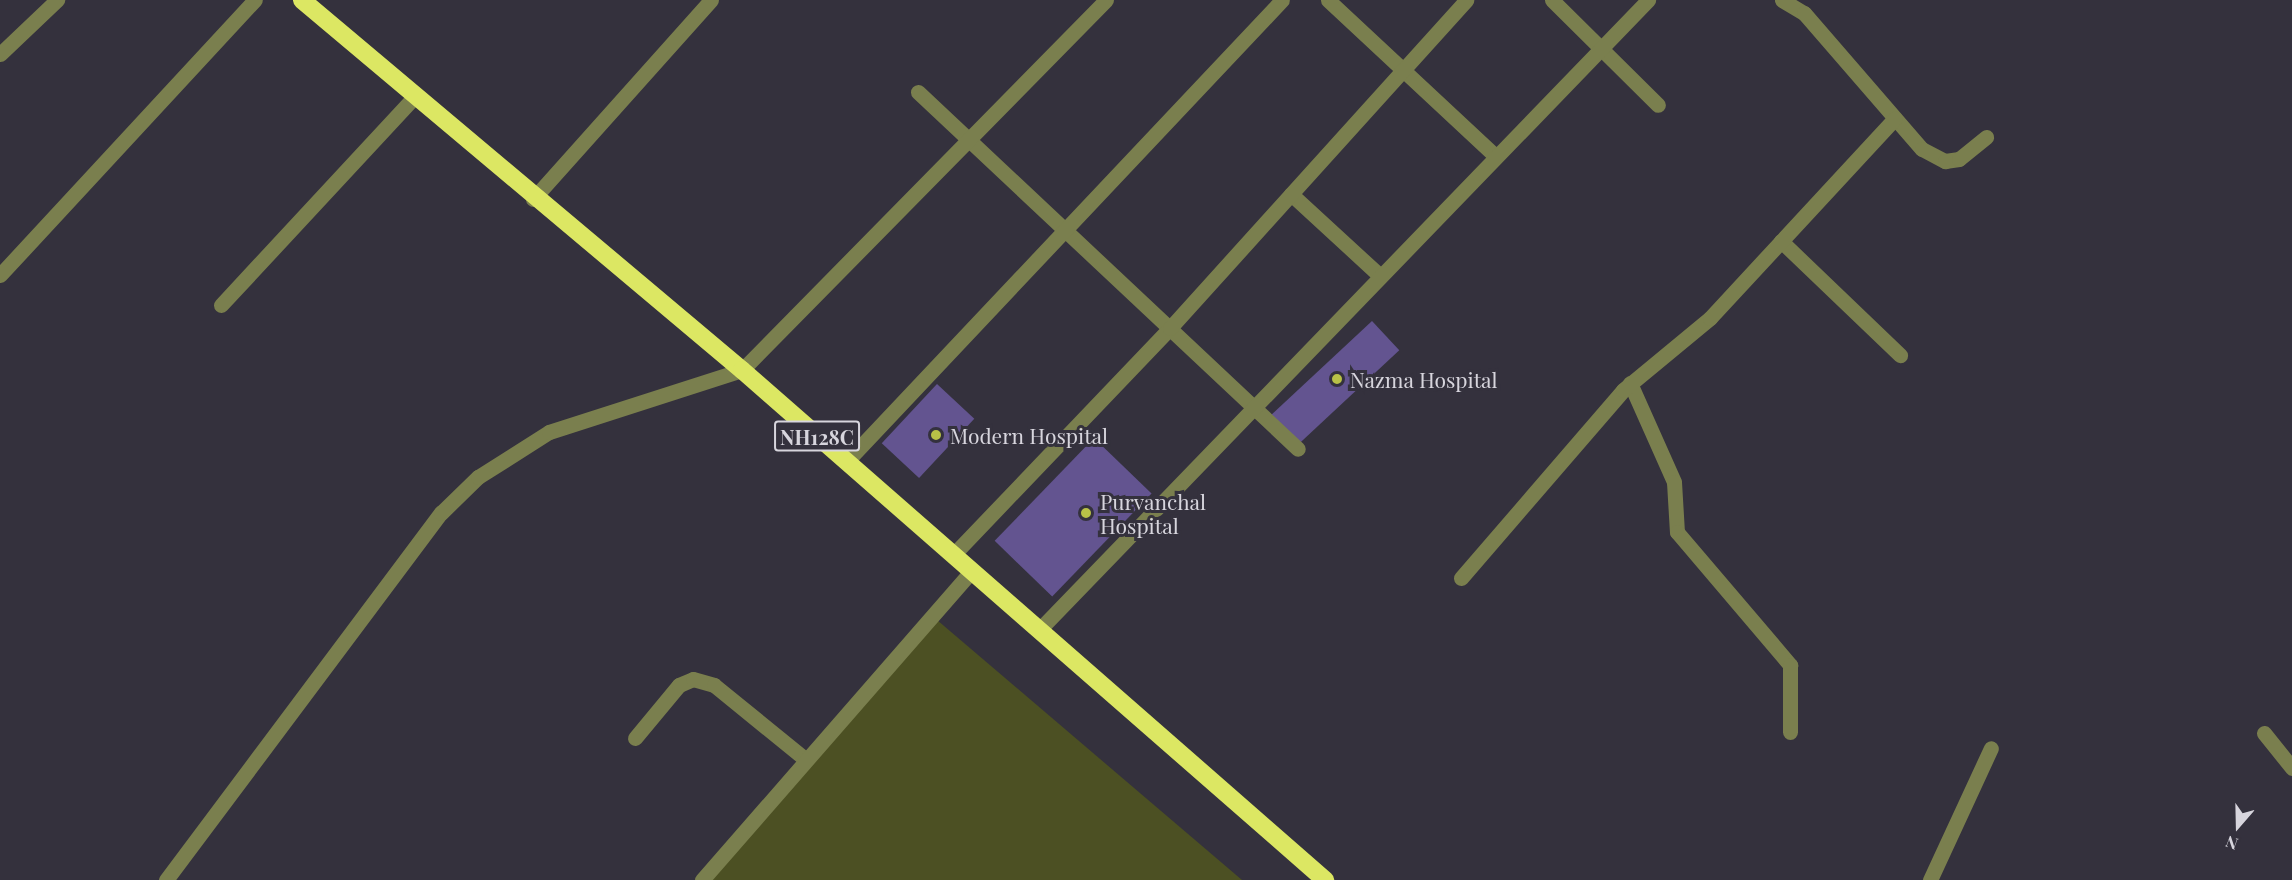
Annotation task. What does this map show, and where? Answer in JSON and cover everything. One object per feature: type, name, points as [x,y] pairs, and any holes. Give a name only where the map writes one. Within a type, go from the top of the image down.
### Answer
[{"type":"highway","name":"NH128C","points":[[302,0],[533,198],[742,370],[1325,880]]},
{"type":"street","points":[[0,54],[57,0]]},
{"type":"street","points":[[0,275],[255,0]]},
{"type":"street","points":[[533,198],[711,0]]},
{"type":"street","points":[[166,880],[441,513],[478,477],[549,432],[742,370],[970,141],[1106,0]]},
{"type":"street","points":[[846,462],[1282,0]]},
{"type":"street","points":[[1328,0],[1494,155]]},
{"type":"street","points":[[953,555],[1170,328],[1466,0]]},
{"type":"street","points":[[1552,0],[1658,105]]},
{"type":"street","points":[[1040,629],[1252,404],[1599,47],[1648,0]]},
{"type":"street","points":[[1782,0],[1804,13],[1922,149],[1945,161],[1959,159],[1986,137]]},
{"type":"street","points":[[918,92],[1066,228],[1298,449]]},
{"type":"street","points":[[221,305],[415,96]]},
{"type":"street","points":[[1461,578],[1531,501],[1582,433],[1630,383],[1710,318],[1895,118]]},
{"type":"street","points":[[1291,194],[1378,274]]},
{"type":"street","points":[[1781,241],[1900,355]]},
{"type":"street","points":[[1630,383],[1674,482],[1677,532],[1790,665],[1790,732]]},
{"type":"street","points":[[702,880],[805,759],[972,572]]},
{"type":"street","points":[[635,738],[679,685],[693,679],[714,685],[805,759]]},
{"type":"street","points":[[2264,733],[2292,768]]},
{"type":"street","points":[[1930,880],[1991,748]]},
{"type":"green space","points":[[930,614],[1242,880],[707,880]]},
{"type":"building","points":[[1372,321],[1399,350],[1298,445],[1270,416]]},
{"type":"building","points":[[937,384],[974,419],[919,478],[882,443]]},
{"type":"building","points":[[1094,438],[1152,494],[1052,596],[995,541]]},
{"type":"place","name":"Nazma Hospital","points":[[1337,379]]},
{"type":"place","name":"Modern Hospital","points":[[936,435]]},
{"type":"place","name":"Purvanchal Hospital","points":[[1086,513]]}]
